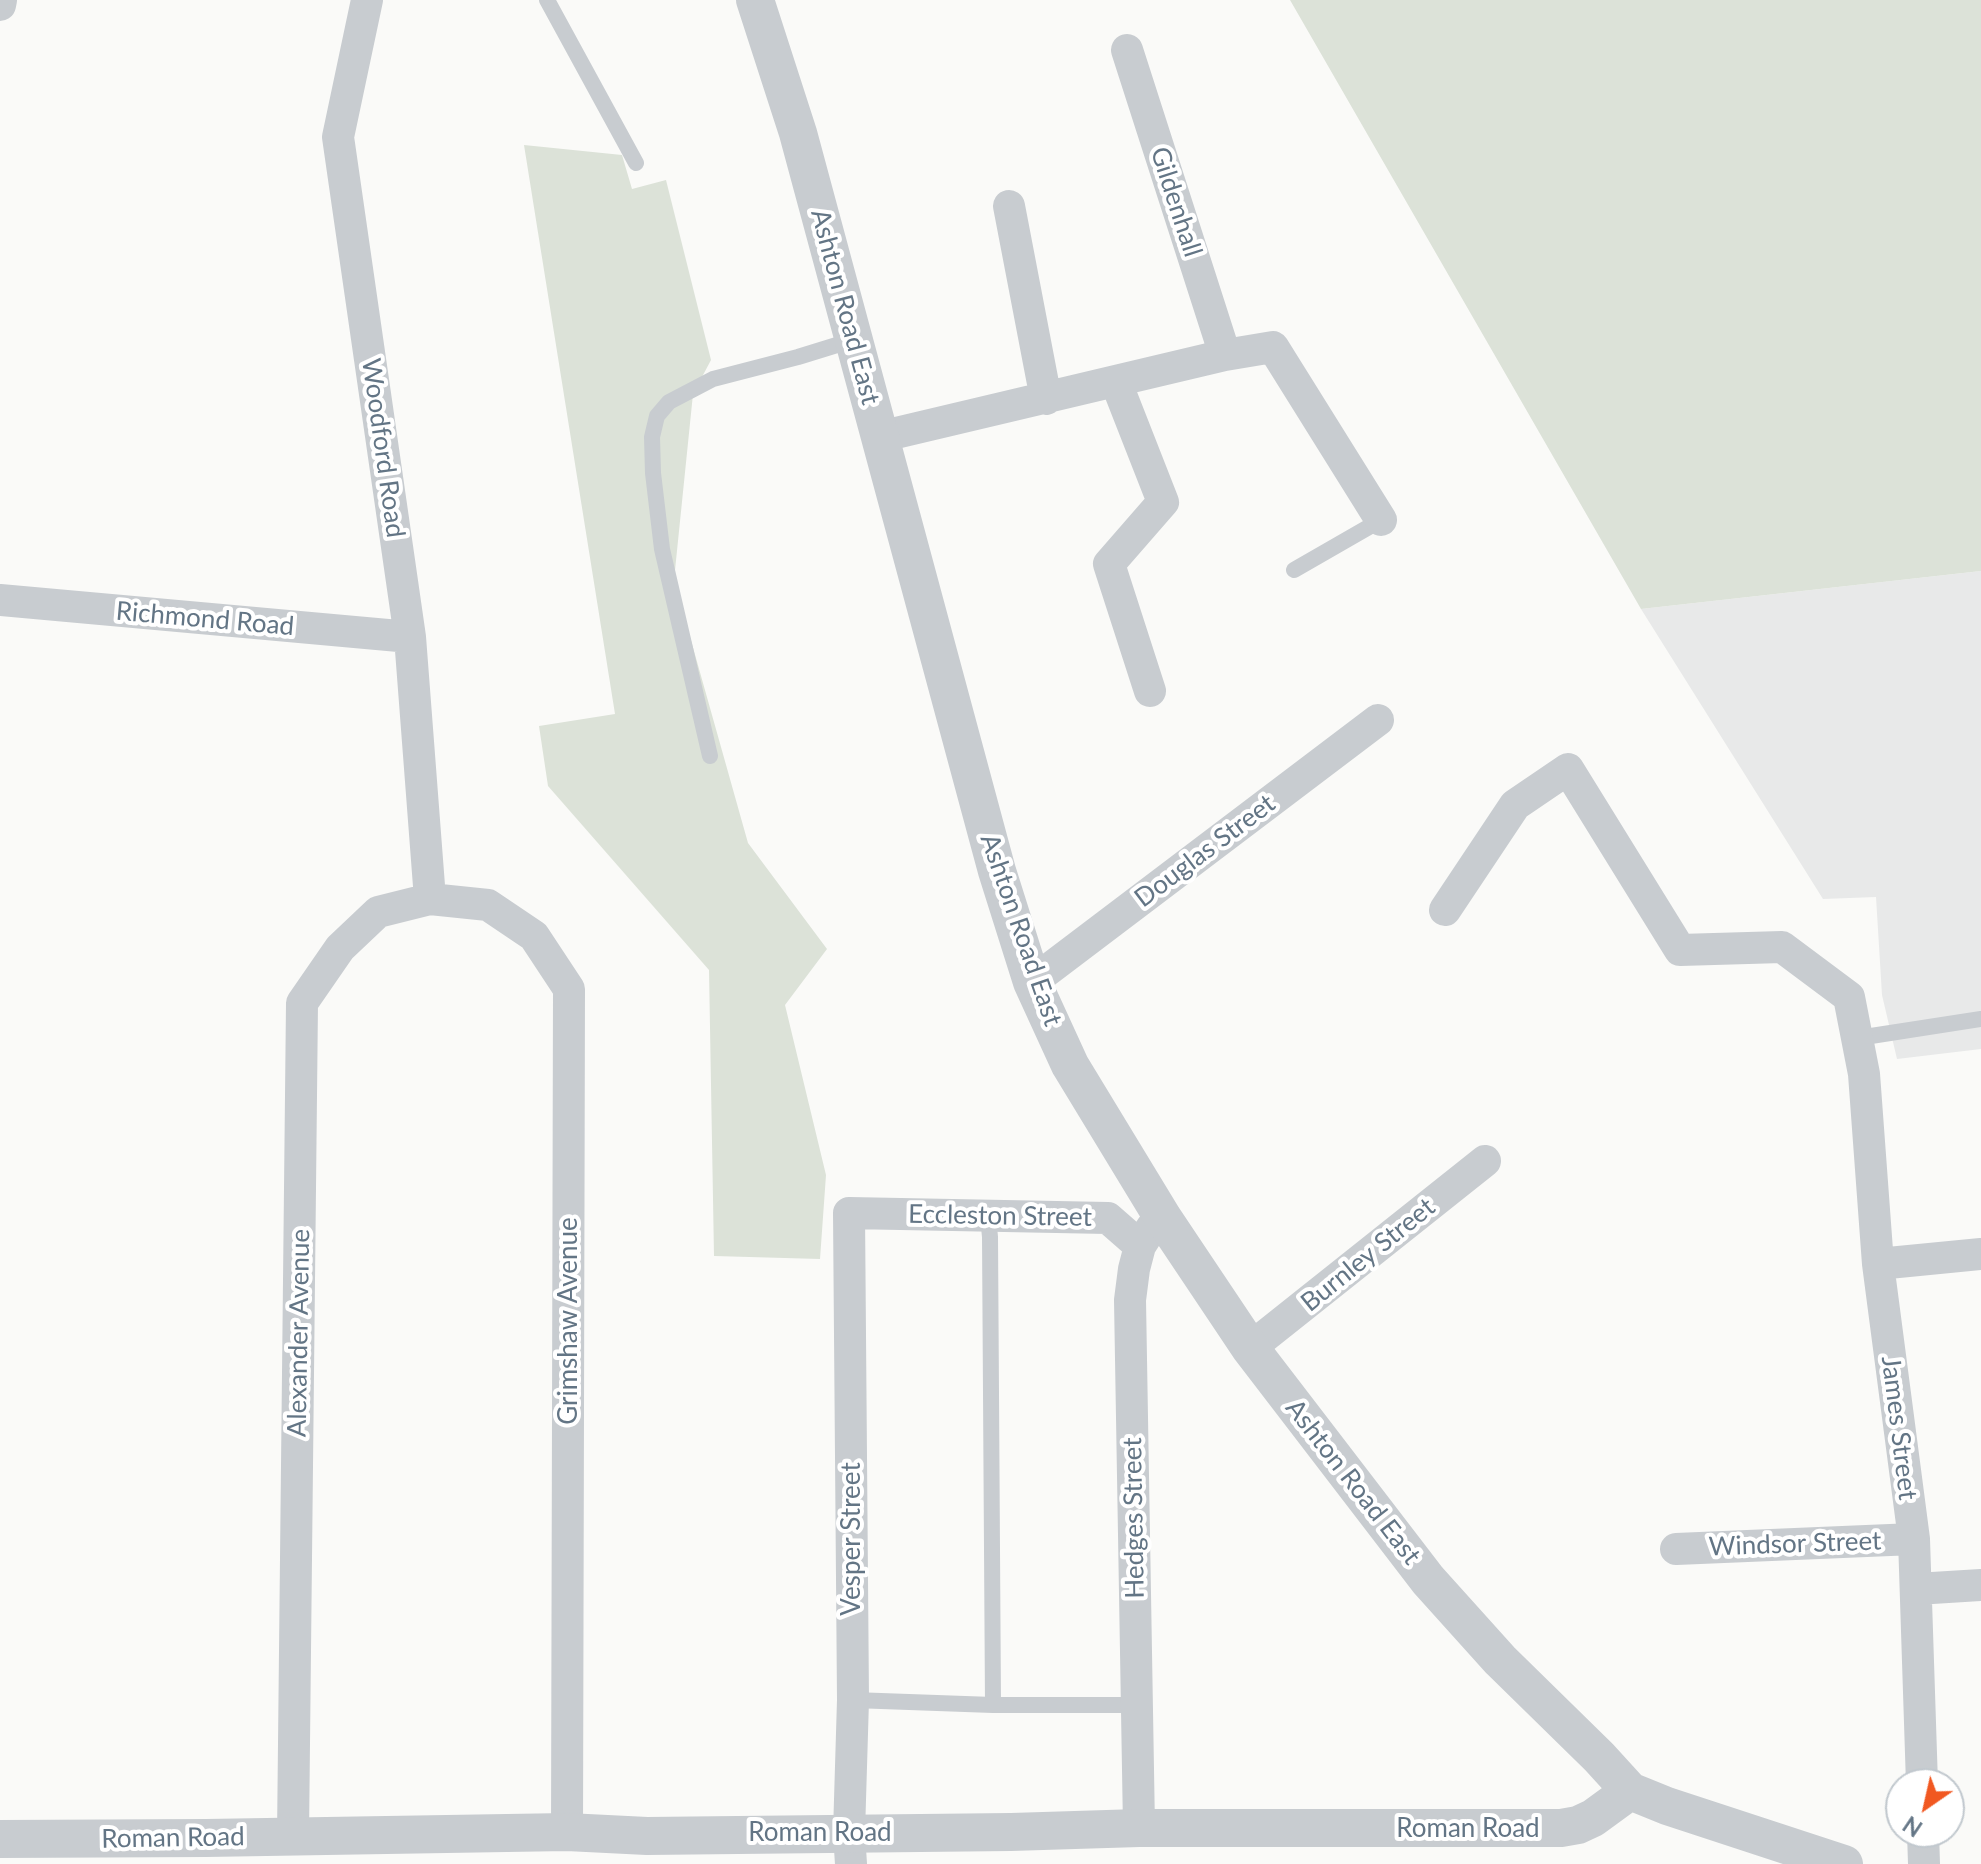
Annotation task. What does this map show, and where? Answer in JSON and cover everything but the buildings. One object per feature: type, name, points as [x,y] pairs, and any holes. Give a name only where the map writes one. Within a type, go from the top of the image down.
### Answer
[{"type":"street","name":"Woodford Road","points":[[367,0],[338,137],[410,637],[430,899]]},
{"type":"street","name":"Ashton Road East","points":[[755,0],[798,133],[997,871],[1032,982],[1070,1065],[1152,1232],[1250,1348],[1428,1580],[1500,1660],[1630,1791]]},
{"type":"street","name":"Gildenhall","points":[[1127,50],[1225,355]]},
{"type":"street","points":[[1009,206],[1046,399]]},
{"type":"street","points":[[879,437],[1225,355],[1273,347],[1381,520]]},
{"type":"street","points":[[1116,382],[1163,502],[1109,564],[1150,691]]},
{"type":"street","name":"Richmond Road","points":[[0,600],[410,637]]},
{"type":"street","name":"Douglas Street","points":[[1032,982],[1378,720]]},
{"type":"street","name":"James Street","points":[[1445,910],[1515,805],[1568,769],[1680,950],[1782,947],[1849,997],[1864,1074],[1878,1264],[1914,1539],[1922,1768]]},
{"type":"street","name":"Grimshaw Avenue","points":[[430,899],[488,905],[534,936],[569,989],[567,1832]]},
{"type":"street","name":"Alexander Avenue","points":[[293,1836],[302,1003],[340,948],[378,912],[430,899]]},
{"type":"street","name":"Burnley Street","points":[[1250,1348],[1485,1161]]},
{"type":"street","name":"Eccleston Street","points":[[849,1213],[1108,1218],[1152,1232]]},
{"type":"street","name":"Vesper Street","points":[[849,1213],[853,1700],[850,1849]]},
{"type":"street","name":"Hedges Street","points":[[1139,1828],[1141,1705],[1130,1300],[1134,1269],[1152,1232]]},
{"type":"street","points":[[1878,1264],[1981,1254]]},
{"type":"street","name":"Windsor Street","points":[[1676,1549],[1914,1539]]},
{"type":"street","points":[[1916,1589],[1981,1585]]},
{"type":"street","points":[[1630,1791],[1795,1857],[1844,1864]]},
{"type":"street","name":"Roman Road","points":[[0,1839],[608,1832],[850,1849],[1011,1832],[1139,1828],[1561,1828],[1593,1818],[1630,1791]]},
{"type":"lane","points":[[547,0],[636,163]]},
{"type":"lane","points":[[710,756],[662,549],[653,473],[652,437],[657,416],[669,402],[713,379],[853,340]]},
{"type":"lane","points":[[1294,570],[1381,520]]},
{"type":"lane","points":[[1858,1038],[1981,1019]]},
{"type":"lane","points":[[988,1216],[993,1705]]},
{"type":"lane","points":[[853,1700],[993,1705],[1141,1705]]},
{"type":"shaded area","points":[[1290,0],[1981,0],[1981,571],[1641,609]]},
{"type":"shaded area","points":[[524,145],[622,155],[632,189],[666,180],[711,360],[693,394],[674,580],[748,843],[827,949],[785,1005],[826,1175],[820,1259],[714,1256],[709,970],[548,786],[539,726],[615,714]]},
{"type":"shaded area","points":[[1981,571],[1981,1049],[1897,1059],[1882,995],[1876,897],[1823,899],[1641,609]]}]
